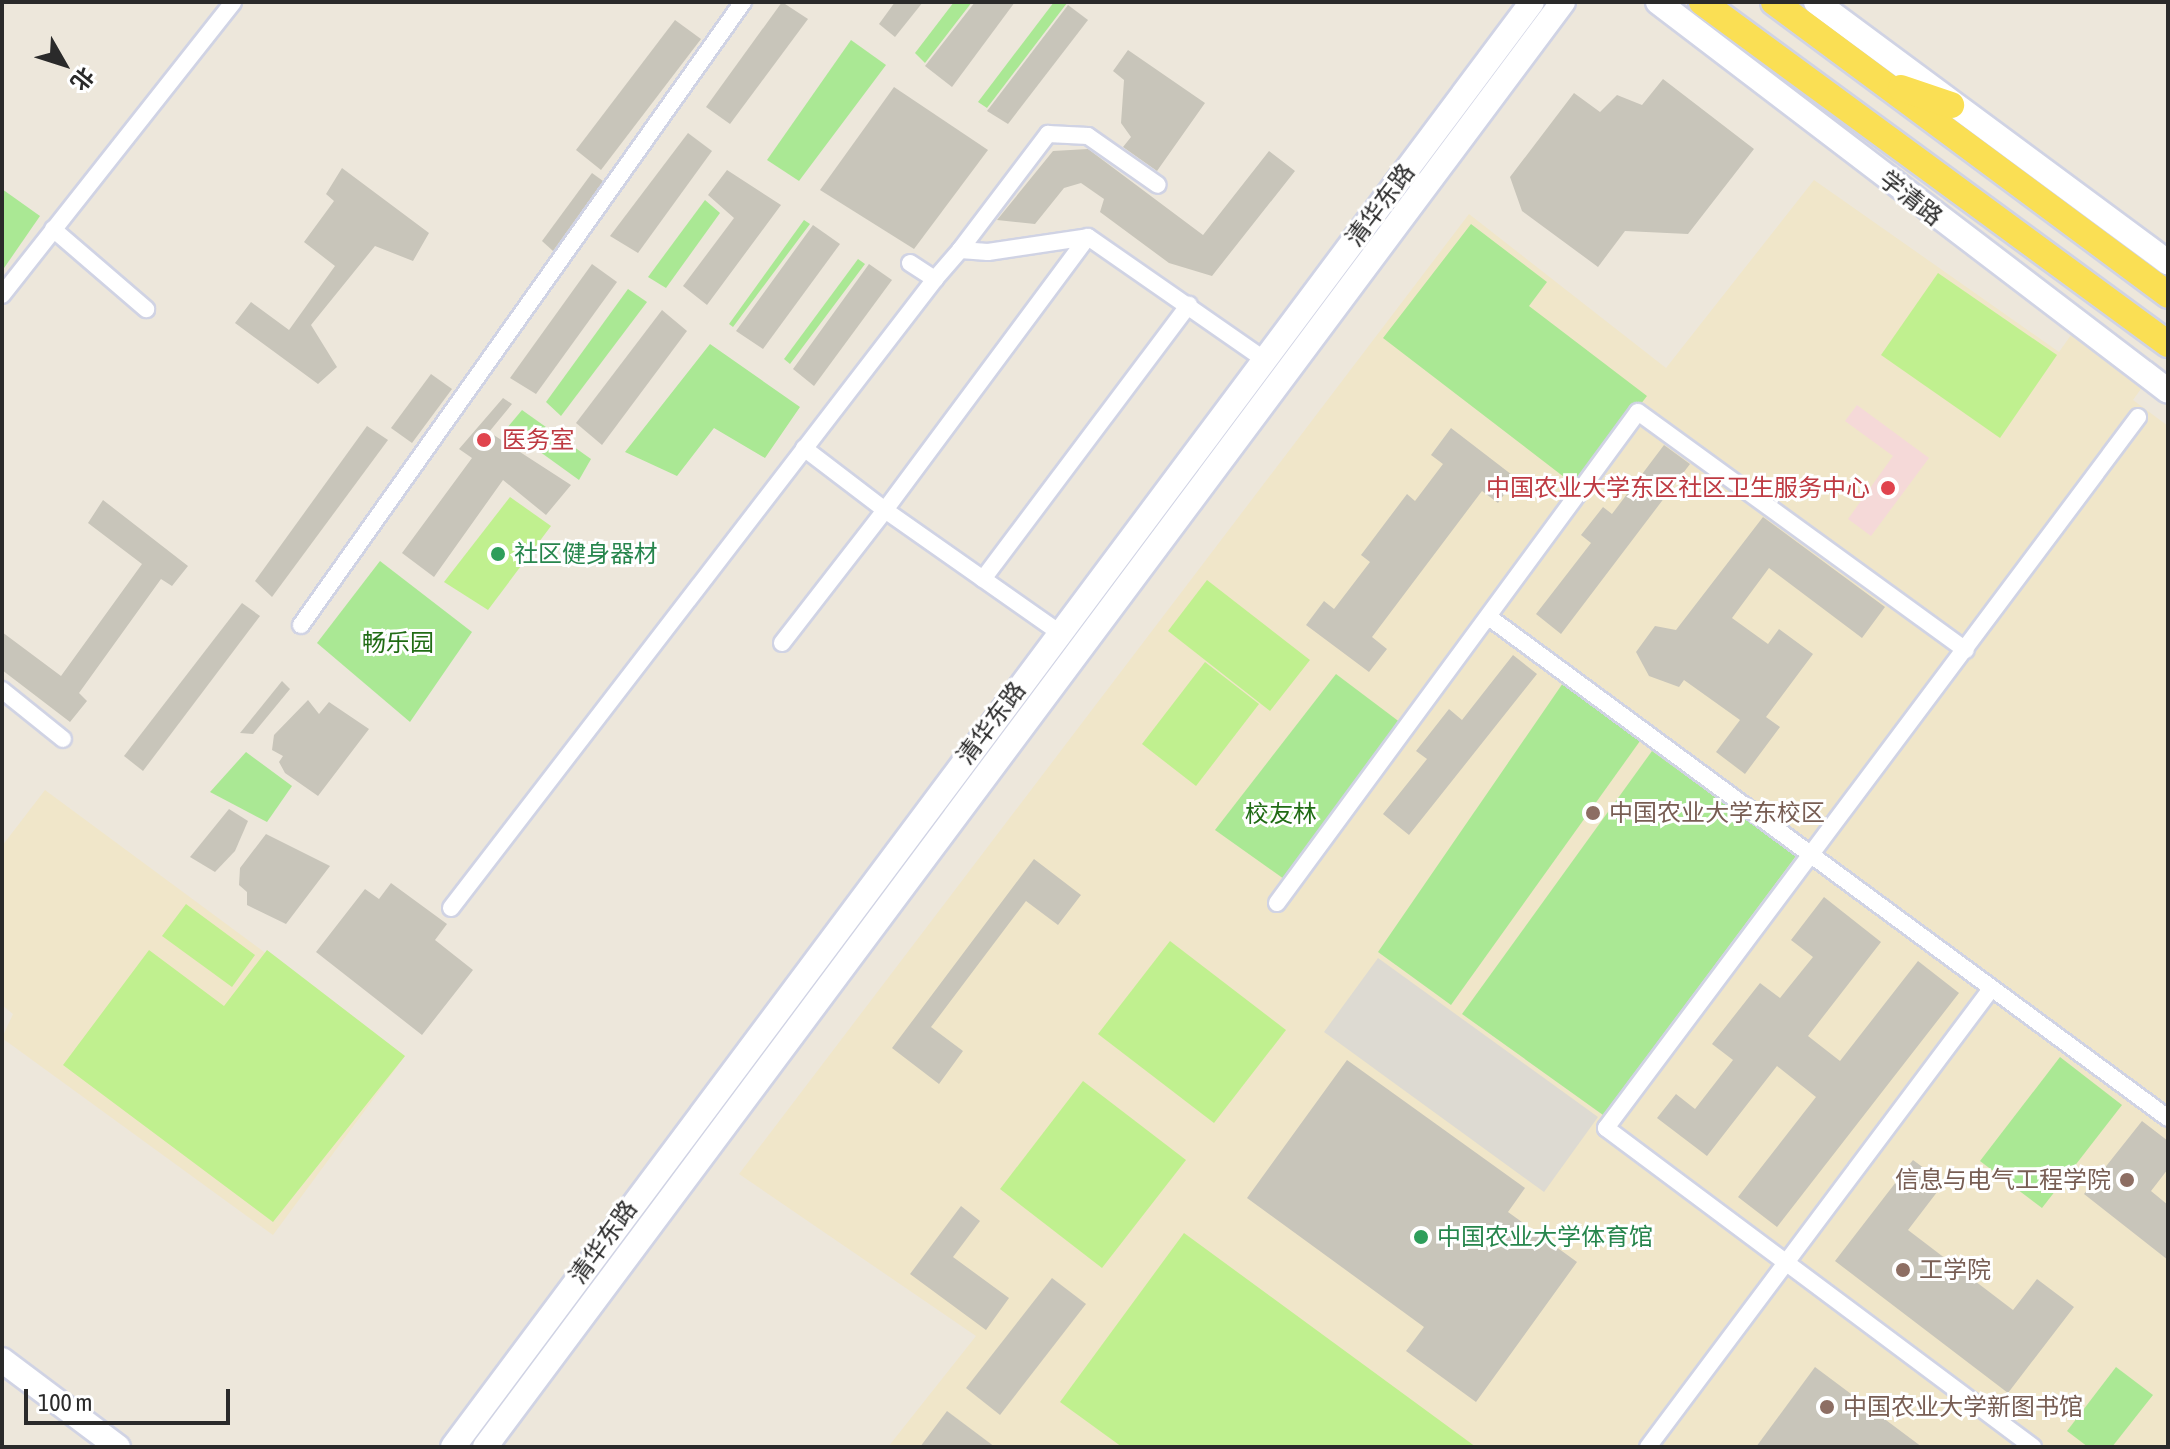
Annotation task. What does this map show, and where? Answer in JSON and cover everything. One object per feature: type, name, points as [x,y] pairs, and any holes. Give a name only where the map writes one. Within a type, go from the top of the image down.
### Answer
[{"type":"main road","name":"清华东路","points":[[453,1447],[658,1167],[1532,2]]},
{"type":"main road","name":"清华东路","points":[[485,1447],[682,1187],[1563,2]]},
{"type":"main road","name":"学清路","points":[[1658,2],[2168,391]]},
{"type":"main road","name":"学清路","points":[[1702,2],[2168,344]]},
{"type":"main road","points":[[1774,2],[2168,295]]},
{"type":"main road","points":[[1816,2],[1951,105],[2168,262]]},
{"type":"main road","points":[[1884,83],[1951,105]]},
{"type":"main road","points":[[658,1167],[682,1187]]},
{"type":"main road","points":[[2,1360],[118,1447]]},
{"type":"street","points":[[2,295],[233,2]]},
{"type":"street","points":[[301,625],[743,2]]},
{"type":"street","points":[[451,908],[1048,134],[1088,136],[1158,185]]},
{"type":"street","points":[[53,229],[146,309]]},
{"type":"street","points":[[960,250],[988,252],[1088,237],[1265,360]]},
{"type":"street","points":[[782,643],[1088,237]]},
{"type":"street","points":[[910,263],[935,279]]},
{"type":"street","points":[[983,579],[1189,305]]},
{"type":"street","points":[[1277,903],[1490,618],[1638,412],[1966,650]]},
{"type":"street","points":[[2033,1447],[1784,1265],[1606,1128],[2138,417]]},
{"type":"street","points":[[804,448],[885,510],[1060,633]]},
{"type":"street","points":[[1490,618],[2168,1118]]},
{"type":"street","points":[[2,690],[63,739]]},
{"type":"street","points":[[1648,1447],[1991,989]]},
{"type":"shaded area","name":"中国农业大学东校区","points":[[1814,180],[2059,352],[2071,335],[2143,386],[2133,400],[2168,426],[2168,1447],[888,1447],[976,1336],[739,1174],[1469,214],[1666,368]]},
{"type":"shaded area","name":"中国农业大学东区社区卫生服务中心","points":[[1857,405],[1929,458],[1871,536],[1848,519],[1893,456],[1845,421]]},
{"type":"shaded area","points":[[45,790],[405,1056],[273,1235],[2,1038],[13,1014],[2,1005],[2,846]]},
{"type":"shaded area","points":[[1378,958],[1598,1117],[1544,1192],[1324,1032]]},
{"type":"green space","points":[[954,2],[972,2],[925,63],[915,53]]},
{"type":"green space","points":[[1054,2],[1067,3],[987,108],[978,102]]},
{"type":"green space","points":[[851,40],[886,65],[799,181],[767,160]]},
{"type":"green space","points":[[2,189],[40,216],[2,271]]},
{"type":"green space","points":[[705,200],[720,213],[666,288],[648,277]]},
{"type":"green space","points":[[804,220],[810,224],[733,327],[729,324]]},
{"type":"green space","points":[[1471,224],[1547,282],[1529,306],[1647,396],[1577,487],[1383,338]]},
{"type":"green space","points":[[858,259],[865,264],[790,364],[784,359]]},
{"type":"green space","points":[[1938,273],[2057,355],[2000,438],[1881,355]]},
{"type":"green space","points":[[628,289],[647,302],[561,416],[546,402]]},
{"type":"green space","points":[[710,344],[800,407],[765,458],[714,428],[677,476],[625,452]]},
{"type":"green space","points":[[522,410],[591,459],[579,480],[507,428]]},
{"type":"green space","name":"社区健身器材","points":[[510,497],[551,526],[488,610],[444,582]]},
{"type":"green space","name":"畅乐园","points":[[380,561],[472,632],[410,722],[317,643]]},
{"type":"green space","points":[[1207,580],[1310,660],[1270,711],[1168,631]]},
{"type":"green space","points":[[1205,662],[1259,704],[1196,786],[1142,744]]},
{"type":"green space","name":"校友林","points":[[1336,674],[1401,723],[1284,879],[1215,830]]},
{"type":"green space","points":[[1563,683],[1640,741],[1451,1005],[1378,952]]},
{"type":"green space","points":[[1652,751],[1796,856],[1603,1115],[1462,1014]]},
{"type":"green space","points":[[246,752],[292,786],[267,822],[210,792]]},
{"type":"green space","points":[[186,904],[255,955],[232,987],[162,936]]},
{"type":"green space","points":[[1170,941],[1286,1030],[1214,1123],[1098,1034]]},
{"type":"green space","points":[[149,950],[224,1006],[267,950],[405,1056],[273,1222],[63,1065]]},
{"type":"green space","points":[[2060,1057],[2122,1105],[2042,1208],[1980,1161]]},
{"type":"green space","points":[[1083,1081],[1186,1160],[1102,1268],[1000,1189]]},
{"type":"green space","points":[[1184,1233],[1476,1447],[1122,1447],[1060,1402]]},
{"type":"green space","points":[[2116,1367],[2153,1395],[2112,1447],[2088,1447],[2067,1431]]},
{"type":"building","points":[[782,2],[808,19],[730,124],[706,107]]},
{"type":"building","points":[[895,2],[923,2],[895,37],[879,24]]},
{"type":"building","points":[[975,2],[1015,2],[952,87],[925,66]]},
{"type":"building","points":[[1068,5],[1088,20],[1008,124],[987,111]]},
{"type":"building","points":[[675,20],[701,39],[601,170],[576,150]]},
{"type":"building","points":[[1128,50],[1205,103],[1157,171],[1123,147],[1131,137],[1121,123],[1124,80],[1113,71]]},
{"type":"building","points":[[1663,79],[1754,149],[1688,234],[1625,231],[1598,267],[1522,211],[1510,177],[1574,93],[1600,112],[1617,95],[1642,105]]},
{"type":"building","points":[[894,87],[988,150],[914,249],[820,190]]},
{"type":"building","points":[[688,133],[712,151],[638,253],[610,236]]},
{"type":"building","points":[[1088,149],[1203,235],[1269,151],[1295,171],[1212,276],[1169,263],[1100,212],[1104,199],[1081,183],[1064,188],[1035,224],[997,220],[1053,151]]},
{"type":"building","points":[[342,168],[429,233],[413,261],[375,246],[311,325],[337,367],[318,384],[235,323],[251,302],[289,330],[335,266],[304,242],[334,201],[326,194]]},
{"type":"building","points":[[727,170],[781,205],[707,305],[683,286],[734,218],[708,195]]},
{"type":"building","points":[[592,173],[603,181],[553,251],[542,241]]},
{"type":"building","points":[[813,225],[840,244],[763,349],[736,331]]},
{"type":"building","points":[[592,264],[617,282],[536,394],[510,378]]},
{"type":"building","points":[[869,264],[892,280],[814,386],[793,369]]},
{"type":"building","points":[[662,310],[687,331],[602,445],[576,423]]},
{"type":"building","points":[[431,374],[452,389],[412,443],[391,428]]},
{"type":"building","points":[[503,398],[512,404],[489,432],[571,485],[546,515],[503,480],[434,577],[402,553],[472,458],[459,449]]},
{"type":"building","points":[[367,426],[388,440],[272,597],[255,581]]},
{"type":"building","points":[[1451,428],[1516,478],[1498,503],[1482,491],[1372,637],[1387,649],[1369,672],[1306,625],[1324,601],[1334,609],[1370,562],[1361,555],[1407,494],[1415,501],[1443,464],[1431,455]]},
{"type":"building","points":[[1664,445],[1690,464],[1561,634],[1536,614],[1591,543],[1581,535],[1603,507],[1612,514]]},
{"type":"building","points":[[103,500],[188,566],[172,586],[161,579],[79,693],[87,701],[70,722],[2,670],[2,632],[61,676],[142,564],[88,523]]},
{"type":"building","points":[[1763,517],[1885,607],[1862,638],[1769,568],[1732,618],[1768,644],[1779,629],[1813,654],[1766,717],[1780,727],[1745,774],[1716,752],[1740,720],[1684,680],[1679,687],[1649,676],[1636,652],[1655,626],[1676,630]]},
{"type":"building","points":[[242,603],[260,616],[143,771],[124,756]]},
{"type":"building","points":[[1513,655],[1537,674],[1409,835],[1383,814],[1427,759],[1416,751],[1449,709],[1462,720]]},
{"type":"building","points":[[282,681],[290,689],[253,734],[240,733]]},
{"type":"building","points":[[308,700],[319,714],[329,702],[369,729],[318,796],[285,773],[279,762],[283,756],[272,750],[274,735]]},
{"type":"building","points":[[229,809],[248,821],[235,851],[215,872],[190,857]]},
{"type":"building","points":[[266,834],[330,866],[286,924],[247,905],[247,892],[239,885],[240,868]]},
{"type":"building","points":[[1034,859],[1081,895],[1058,925],[1026,901],[931,1027],[963,1051],[939,1084],[892,1048]]},
{"type":"building","points":[[391,883],[447,924],[435,940],[473,970],[422,1035],[316,952],[365,889],[379,899]]},
{"type":"building","points":[[1824,897],[1881,942],[1808,1036],[1840,1061],[1918,961],[1959,993],[1777,1227],[1738,1197],[1816,1097],[1777,1066],[1707,1156],[1657,1118],[1676,1094],[1695,1109],[1733,1060],[1712,1044],[1760,983],[1780,998],[1813,957],[1791,940]]},
{"type":"building","name":"中国农业大学体育馆","points":[[1347,1060],[1525,1188],[1508,1212],[1577,1262],[1476,1402],[1406,1351],[1424,1327],[1247,1198]]},
{"type":"building","name":"信息与电气工程学院","points":[[2142,1121],[2168,1141],[2168,1169],[2151,1191],[2168,1205],[2168,1260],[2084,1194]]},
{"type":"building","name":"工学院","points":[[1913,1160],[1944,1183],[1908,1230],[2013,1310],[2037,1279],[2074,1307],[2008,1393],[1835,1261]]},
{"type":"building","points":[[961,1206],[980,1221],[953,1257],[1009,1298],[986,1330],[910,1274]]},
{"type":"building","points":[[1052,1278],[1086,1304],[1000,1415],[966,1388]]},
{"type":"building","name":"中国农业大学新图书馆","points":[[1815,1367],[1922,1447],[1756,1447]]},
{"type":"building","points":[[947,1411],[995,1447],[920,1447]]},
{"type":"place","name":"医务室","points":[[484,440]]},
{"type":"place","name":"中国农业大学东区社区卫生服务中心","points":[[1888,488]]},
{"type":"place","name":"社区健身器材","points":[[498,554]]},
{"type":"place","name":"中国农业大学东校区","points":[[1593,813]]},
{"type":"place","name":"信息与电气工程学院","points":[[2127,1180]]},
{"type":"place","name":"中国农业大学体育馆","points":[[1421,1237]]},
{"type":"place","name":"工学院","points":[[1903,1270]]},
{"type":"place","name":"中国农业大学新图书馆","points":[[1827,1407]]}]
